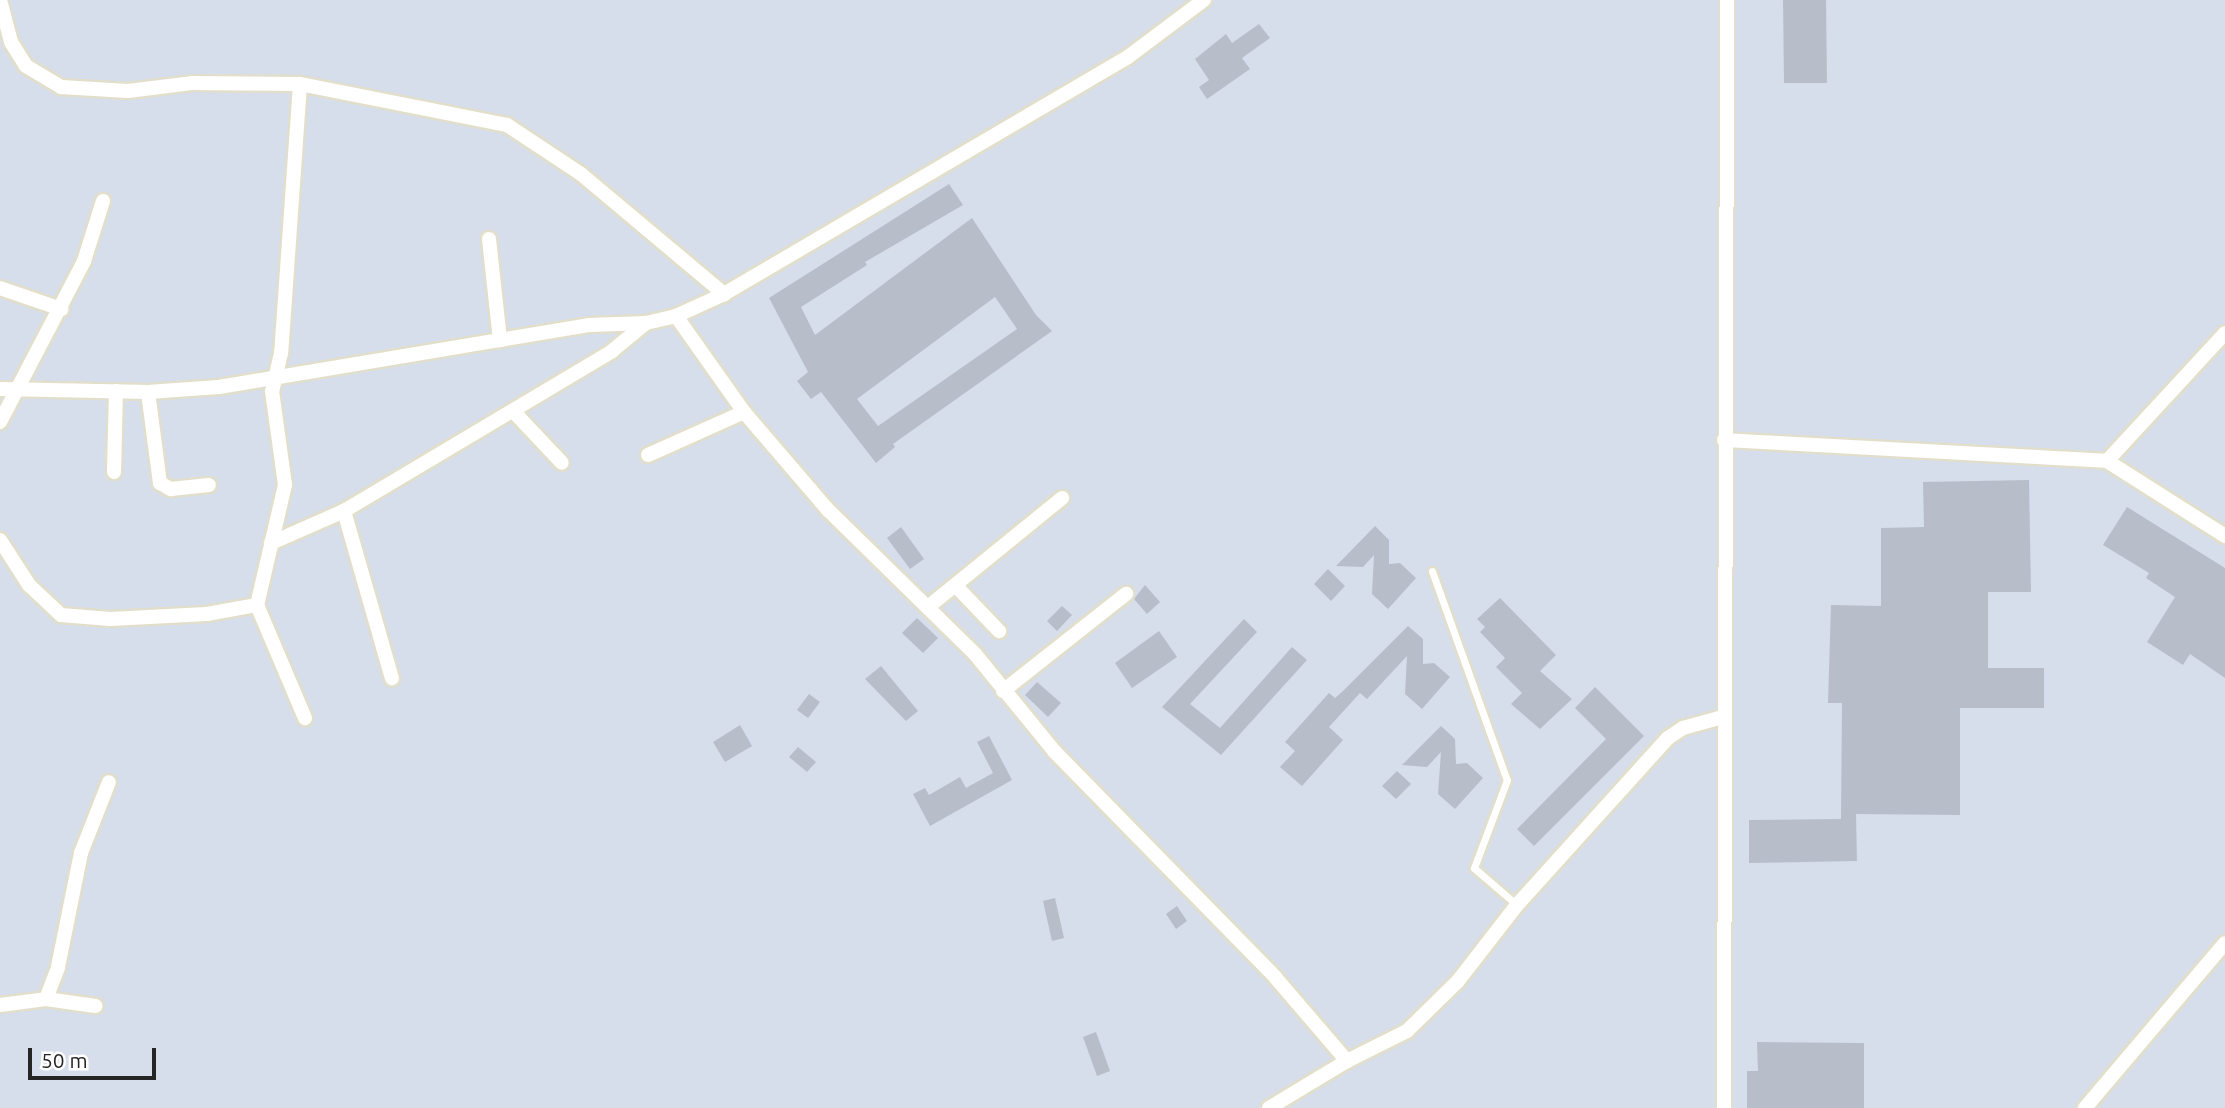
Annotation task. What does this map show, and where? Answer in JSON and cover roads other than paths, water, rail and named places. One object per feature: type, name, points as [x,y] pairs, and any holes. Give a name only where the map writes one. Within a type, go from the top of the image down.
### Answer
[{"type":"street","points":[[0,0],[11,41],[26,66],[61,87],[128,91],[192,83],[300,84],[507,125],[581,174],[724,294]]},
{"type":"street","points":[[7,391],[148,392],[276,378],[590,325],[646,323],[676,317],[724,294],[1128,57],[1204,0]]},
{"type":"street","points":[[1724,1108],[1727,0]]},
{"type":"street","points":[[300,84],[272,403],[285,485],[257,606],[305,718]]},
{"type":"street","points":[[0,422],[7,391],[61,309],[95,232],[103,201]]},
{"type":"street","points":[[489,239],[500,340]]},
{"type":"street","points":[[0,288],[61,309]]},
{"type":"street","points":[[676,317],[744,412],[828,510],[928,607],[1055,752],[1275,977],[1347,1060]]},
{"type":"street","points":[[271,543],[344,511],[612,351],[646,323]]},
{"type":"street","points":[[2107,461],[2225,333]]},
{"type":"street","points":[[114,472],[116,391]]},
{"type":"street","points":[[148,392],[160,483],[171,489],[209,485]]},
{"type":"street","points":[[513,411],[562,463]]},
{"type":"street","points":[[648,455],[744,412]]},
{"type":"street","points":[[1724,440],[2107,461],[2225,536]]},
{"type":"street","points":[[928,607],[1062,498]]},
{"type":"street","points":[[344,511],[392,678]]},
{"type":"street","points":[[0,540],[29,585],[61,615],[138,618],[208,614],[257,606]]},
{"type":"street","points":[[955,585],[999,631]]},
{"type":"street","points":[[1003,691],[1126,594]]},
{"type":"street","points":[[1269,1108],[1347,1060],[1387,1044],[1425,1016],[1517,905],[1668,738],[1683,728],[1723,717]]},
{"type":"street","points":[[46,999],[58,967],[81,853],[109,782]]},
{"type":"street","points":[[2085,1108],[2225,943]]},
{"type":"street","points":[[0,1005],[46,999],[96,1006]]},
{"type":"lane","points":[[1432,571],[1507,780],[1474,868],[1517,905]]}]
